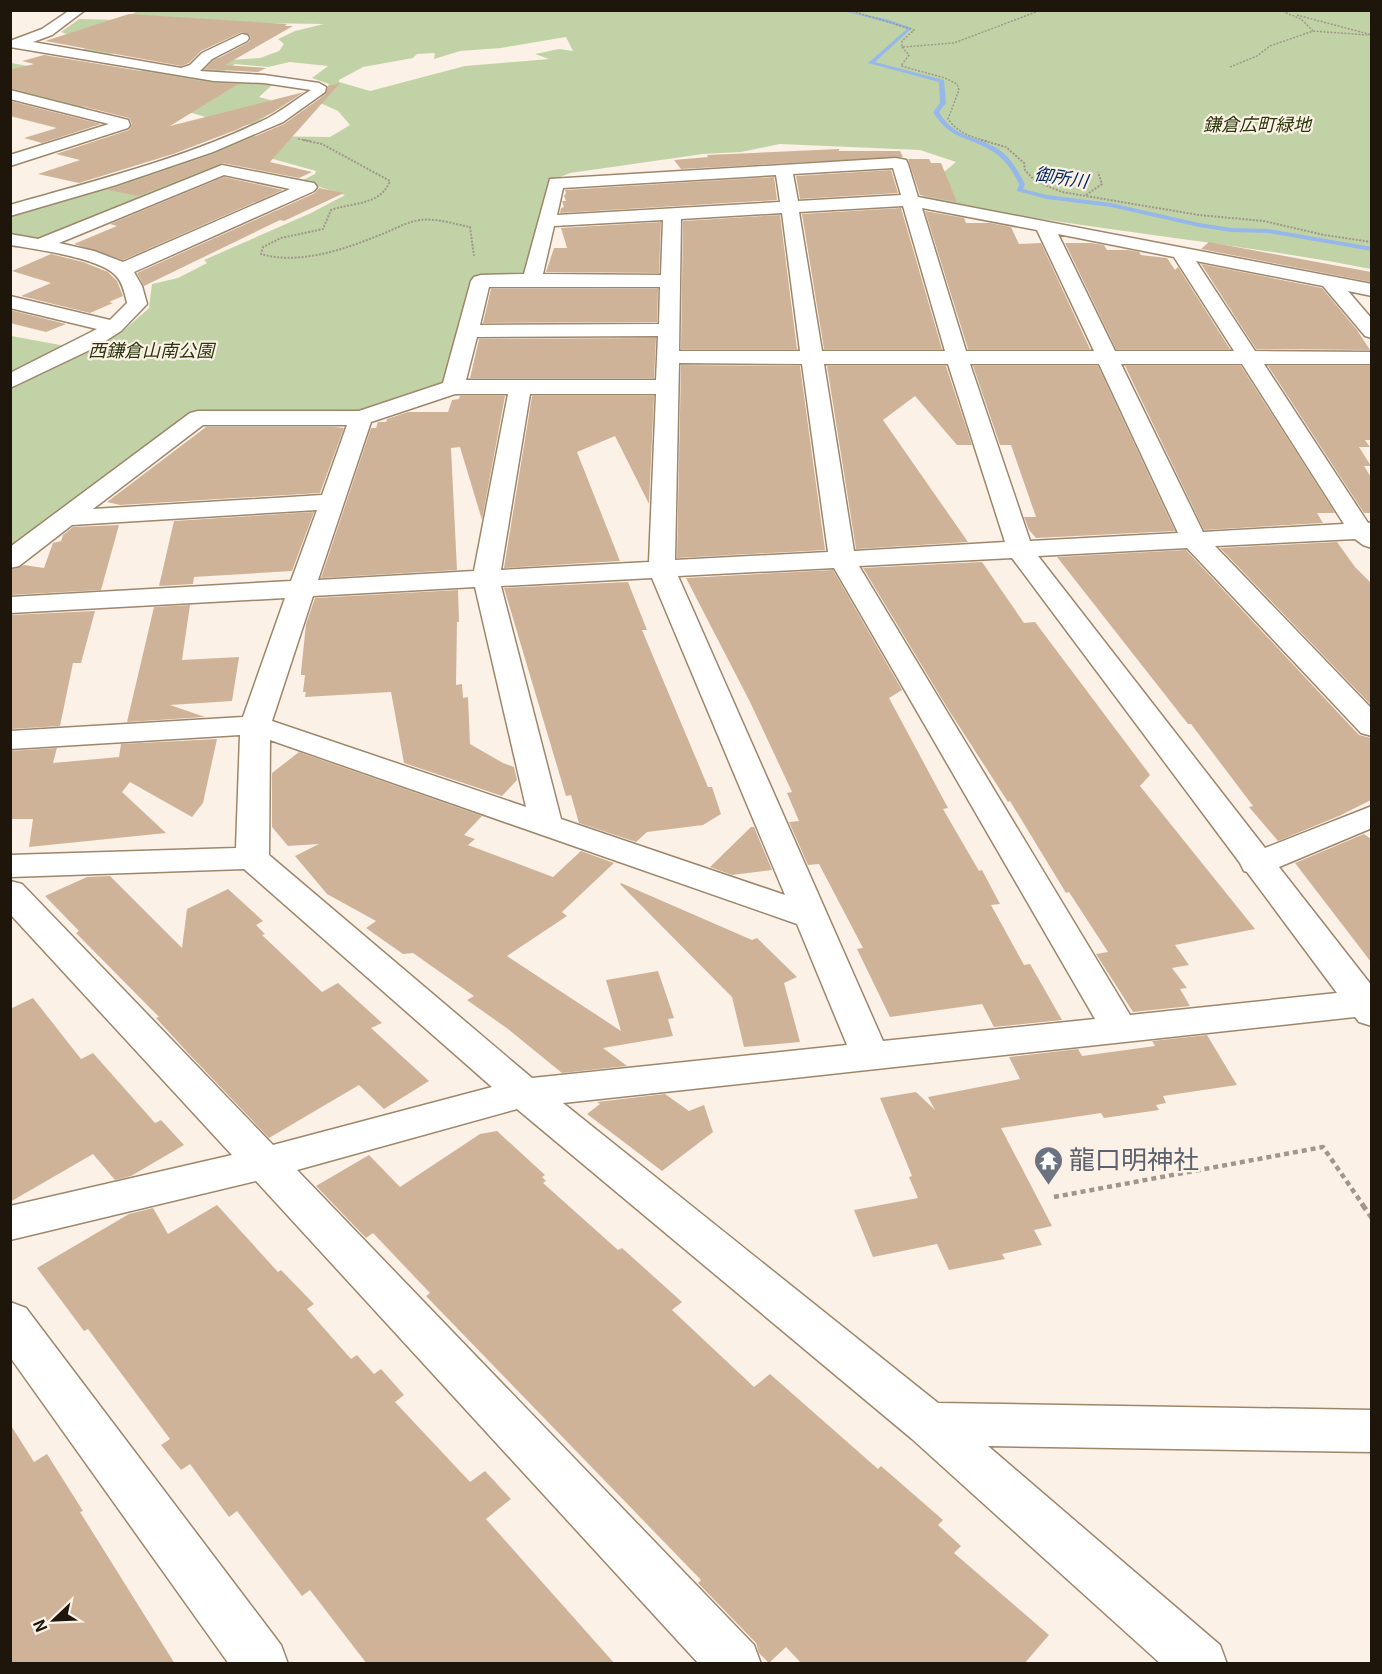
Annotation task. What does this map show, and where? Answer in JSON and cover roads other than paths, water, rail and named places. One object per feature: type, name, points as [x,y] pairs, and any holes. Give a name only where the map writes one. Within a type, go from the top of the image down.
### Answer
[{"type":"street","points":[[14,44],[60,25],[79,10]]},
{"type":"street","points":[[181,72],[195,68],[207,56],[243,38]]},
{"type":"street","points":[[10,211],[131,176],[239,135],[281,116],[318,92],[319,87],[264,79],[214,77],[14,44]]},
{"type":"street","points":[[10,94],[123,123],[10,161]]},
{"type":"street","points":[[20,142],[47,150]]},
{"type":"street","points":[[532,280],[556,183],[900,164],[957,357],[1020,550],[1256,864],[1369,1005]]},
{"type":"street","points":[[784,169],[842,559],[1120,1029]]},
{"type":"street","points":[[39,245],[222,170],[308,187],[122,270]]},
{"type":"street","points":[[548,221],[909,200],[1371,290]]},
{"type":"street","points":[[672,214],[662,569],[871,1056]]},
{"type":"street","points":[[1044,225],[1194,540],[1371,727]]},
{"type":"street","points":[[10,239],[105,261],[122,270],[135,292],[137,304],[114,327],[89,343],[10,382]]},
{"type":"street","points":[[1181,254],[1248,358],[1368,534]]},
{"type":"street","points":[[1328,280],[1371,332]]},
{"type":"street","points":[[453,387],[481,281],[670,281]]},
{"type":"street","points":[[10,302],[114,327]]},
{"type":"street","points":[[467,331],[668,344],[811,357],[1371,358]]},
{"type":"street","points":[[10,560],[198,418],[361,418],[453,387],[667,387]]},
{"type":"street","points":[[520,388],[486,579],[547,827]]},
{"type":"street","points":[[252,858],[255,725],[300,589],[361,418]]},
{"type":"street","points":[[67,518],[331,502]]},
{"type":"street","points":[[10,605],[1194,540],[1368,534]]},
{"type":"street","points":[[10,740],[255,725],[813,917]]},
{"type":"street","points":[[1256,864],[1371,816]]},
{"type":"street","points":[[10,866],[252,858],[524,1093],[929,1424],[1201,1664]]},
{"type":"street","points":[[10,892],[735,1664]]},
{"type":"street","points":[[10,1223],[264,1163],[524,1093],[1120,1029],[1369,1005]]},
{"type":"street","points":[[10,1321],[262,1664]]},
{"type":"street","points":[[929,1424],[1371,1431]]},
{"type":"waterway","name":"御所川","points":[[842,10],[903,25],[910,29],[871,63],[942,81],[943,103],[936,112],[941,120],[958,135],[993,148],[1016,173],[1022,184],[1019,190],[1047,197],[1111,205],[1199,225],[1231,230],[1268,231],[1372,249]]},
{"type":"place","name":"龍口明神社","points":[[1048,1186]]},
{"type":"park label","name":"鎌倉広町緑地","points":[[1257,125]]},
{"type":"park label","name":"西鎌倉山南公園","points":[[151,351]]}]
